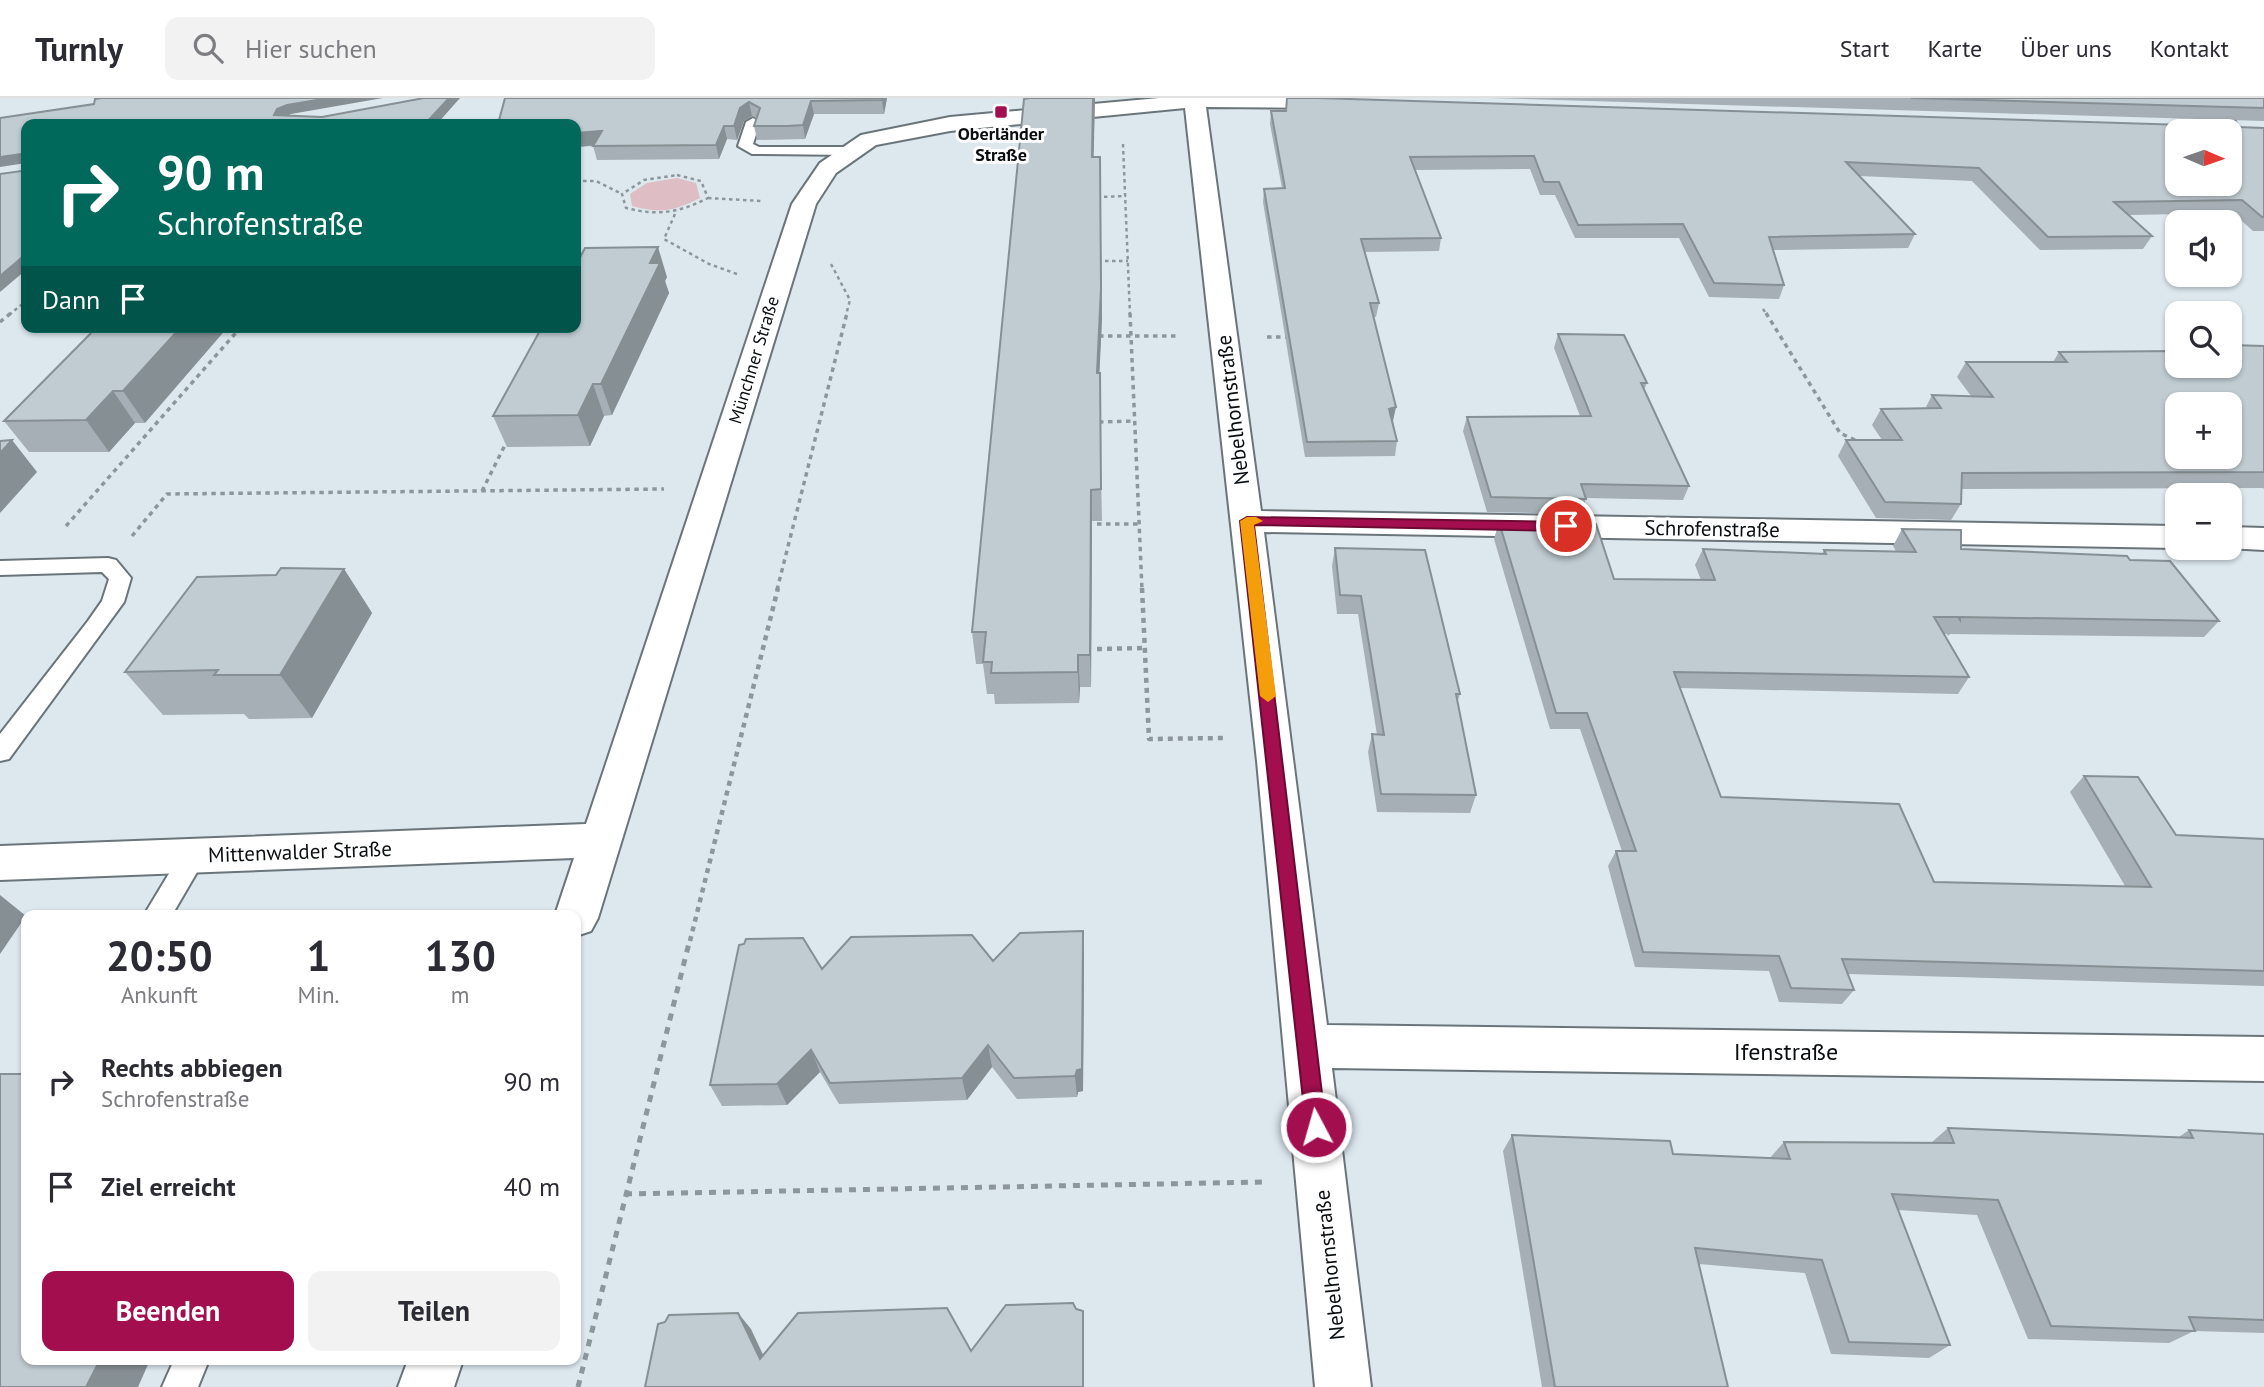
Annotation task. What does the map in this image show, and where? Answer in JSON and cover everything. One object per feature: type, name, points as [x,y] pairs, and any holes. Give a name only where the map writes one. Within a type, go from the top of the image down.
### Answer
[{"type":"street","points":[[1195,99],[1356,103]]},
{"type":"street","name":"Münchner Straße","points":[[579,910],[804,204],[828,168],[869,140],[950,124],[1195,99]]},
{"type":"street","name":"Nebelhornstraße","points":[[1195,99],[1273,738],[1343,1387]]},
{"type":"street","name":"Schrofenstraße","points":[[1247,521],[2165,537]]},
{"type":"street","points":[[2242,538],[2264,538]]},
{"type":"street","name":"Mittenwalder Straße","points":[[0,863],[601,840]]},
{"type":"street","name":"Ifenstraße","points":[[1308,1046],[2264,1059]]},
{"type":"street","points":[[426,1387],[433,1365]]},
{"type":"lane","points":[[753,122],[745,146],[757,151],[853,151]]},
{"type":"lane","points":[[0,568],[108,565],[121,578],[113,603],[0,752]]},
{"type":"lane","points":[[161,910],[194,855]]},
{"type":"lane","points":[[180,1387],[190,1365]]},
{"type":"path","points":[[1123,134],[1149,739],[1273,738]]},
{"type":"path","points":[[622,194],[644,180],[677,175],[701,181],[708,198]]},
{"type":"path","points":[[581,181],[596,181],[622,194],[626,208],[652,215],[675,214],[708,198],[804,204]]},
{"type":"path","points":[[1097,197],[1125,196]]},
{"type":"path","points":[[675,214],[664,239],[709,264],[776,288]]},
{"type":"path","points":[[578,1387],[850,300],[828,258]]},
{"type":"path","points":[[1098,261],[1128,261]]},
{"type":"path","points":[[0,322],[21,305]]},
{"type":"path","points":[[1763,309],[1840,433],[1863,444]]},
{"type":"path","points":[[30,567],[236,333]]},
{"type":"path","points":[[1099,336],[1131,336]]},
{"type":"path","points":[[1224,338],[1291,337]]},
{"type":"path","points":[[1099,422],[1135,421]]},
{"type":"path","points":[[482,491],[510,435]]},
{"type":"path","points":[[108,565],[167,494],[713,488]]},
{"type":"path","points":[[1097,524],[1140,524]]},
{"type":"path","points":[[1097,649],[1145,648]]},
{"type":"path","points":[[625,1194],[1322,1181]]},
{"type":"shaded area","points":[[677,178],[696,183],[700,198],[667,210],[632,206],[630,194],[647,183]]},
{"type":"building","points":[[329,98],[287,105],[277,109],[274,115],[322,117],[424,98],[449,98],[430,119],[21,119],[21,154],[0,157],[0,118],[94,104],[95,99]]},
{"type":"building","points":[[505,98],[882,98],[811,101],[803,125],[788,126],[754,126],[760,108],[749,102],[740,108],[734,126],[724,126],[716,145],[593,146],[602,131],[581,133],[581,119],[499,119]]},
{"type":"building","points":[[1093,98],[1092,157],[1100,157],[1101,288],[1097,373],[1100,373],[1101,489],[1091,490],[1090,655],[1078,655],[1078,672],[991,673],[992,662],[983,662],[986,632],[972,632],[1024,99]]},
{"type":"building","points":[[1287,98],[1317,98],[2165,124],[2165,196],[2242,196],[2242,127],[2264,128],[2264,217],[2242,200],[2114,202],[2152,236],[2048,237],[1979,168],[1846,162],[1915,234],[1769,237],[1784,285],[1714,283],[1683,224],[1578,225],[1559,182],[1544,182],[1534,156],[1410,157],[1441,238],[1361,239],[1379,303],[1370,303],[1396,407],[1389,409],[1397,441],[1307,442],[1264,189],[1285,188],[1271,111],[1286,111]]},
{"type":"building","points":[[1911,98],[2264,98],[2264,108]]},
{"type":"building","points":[[21,171],[21,258],[0,276],[0,174]]},
{"type":"building","points":[[658,247],[650,263],[660,263],[601,384],[593,384],[578,415],[493,416],[539,333],[581,333],[581,256],[585,248]]},
{"type":"building","points":[[91,333],[176,333],[123,391],[113,391],[86,420],[4,421]]},
{"type":"building","points":[[1558,334],[1624,335],[1647,383],[1641,383],[1689,486],[1581,484],[1586,499],[1491,497],[1467,417],[1591,416]]},
{"type":"building","points":[[2242,345],[2264,346],[2264,472],[1962,473],[1961,504],[1885,502],[1846,440],[1902,440],[1881,409],[1941,408],[1932,395],[1993,397],[1966,362],[2067,362],[2059,352],[2165,351],[2165,378],[2242,378]]},
{"type":"building","points":[[12,440],[0,453],[0,441]]},
{"type":"building","points":[[1499,522],[1596,524],[1614,579],[1715,580],[1703,549],[1826,554],[1824,550],[1916,552],[1902,529],[1961,530],[1961,549],[2127,556],[2130,560],[2170,561],[2219,621],[1960,617],[1960,620],[1958,617],[1934,617],[1969,677],[1674,672],[1721,797],[1899,804],[1934,882],[2151,887],[2084,776],[2138,777],[2176,835],[2264,839],[2264,971],[1842,959],[1854,990],[1791,988],[1779,956],[1643,952],[1616,851],[1636,851],[1587,713],[1556,713]]},
{"type":"building","points":[[1335,548],[1425,550],[1460,694],[1456,694],[1476,795],[1381,794],[1372,734],[1384,735],[1361,596],[1340,595]]},
{"type":"building","points":[[281,568],[344,569],[280,675],[214,675],[218,670],[125,672],[197,577],[276,575]]},
{"type":"building","points":[[1083,931],[1082,1069],[1077,1070],[1075,1076],[1014,1078],[988,1045],[962,1078],[830,1083],[811,1050],[777,1084],[710,1085],[739,945],[744,944],[746,939],[803,938],[822,969],[851,937],[972,935],[993,961],[1020,933]]},
{"type":"building","points":[[0,1074],[21,1074],[21,1365],[97,1365],[86,1387],[0,1387]]},
{"type":"building","points":[[1948,1128],[2193,1138],[2189,1130],[2264,1134],[2264,1320],[2189,1317],[2195,1331],[2051,1326],[1998,1200],[1892,1194],[1950,1345],[1849,1342],[1822,1260],[1695,1248],[1728,1387],[1555,1387],[1512,1135],[1670,1141],[1673,1154],[1790,1159],[1784,1142],[1954,1143]]},
{"type":"building","points":[[1073,1303],[1076,1309],[1083,1311],[1083,1387],[645,1387],[658,1324],[665,1322],[669,1315],[738,1313],[760,1359],[798,1313],[947,1308],[971,1351],[1006,1305]]},
{"type":"slow traffic","points":[[1256,521],[1247,521],[1268,696]]},
{"type":"place","name":"Oberländer Straße","points":[[1001,112]]},
{"type":"route","points":[[1316,1127],[1247,521],[1566,526]]}]
